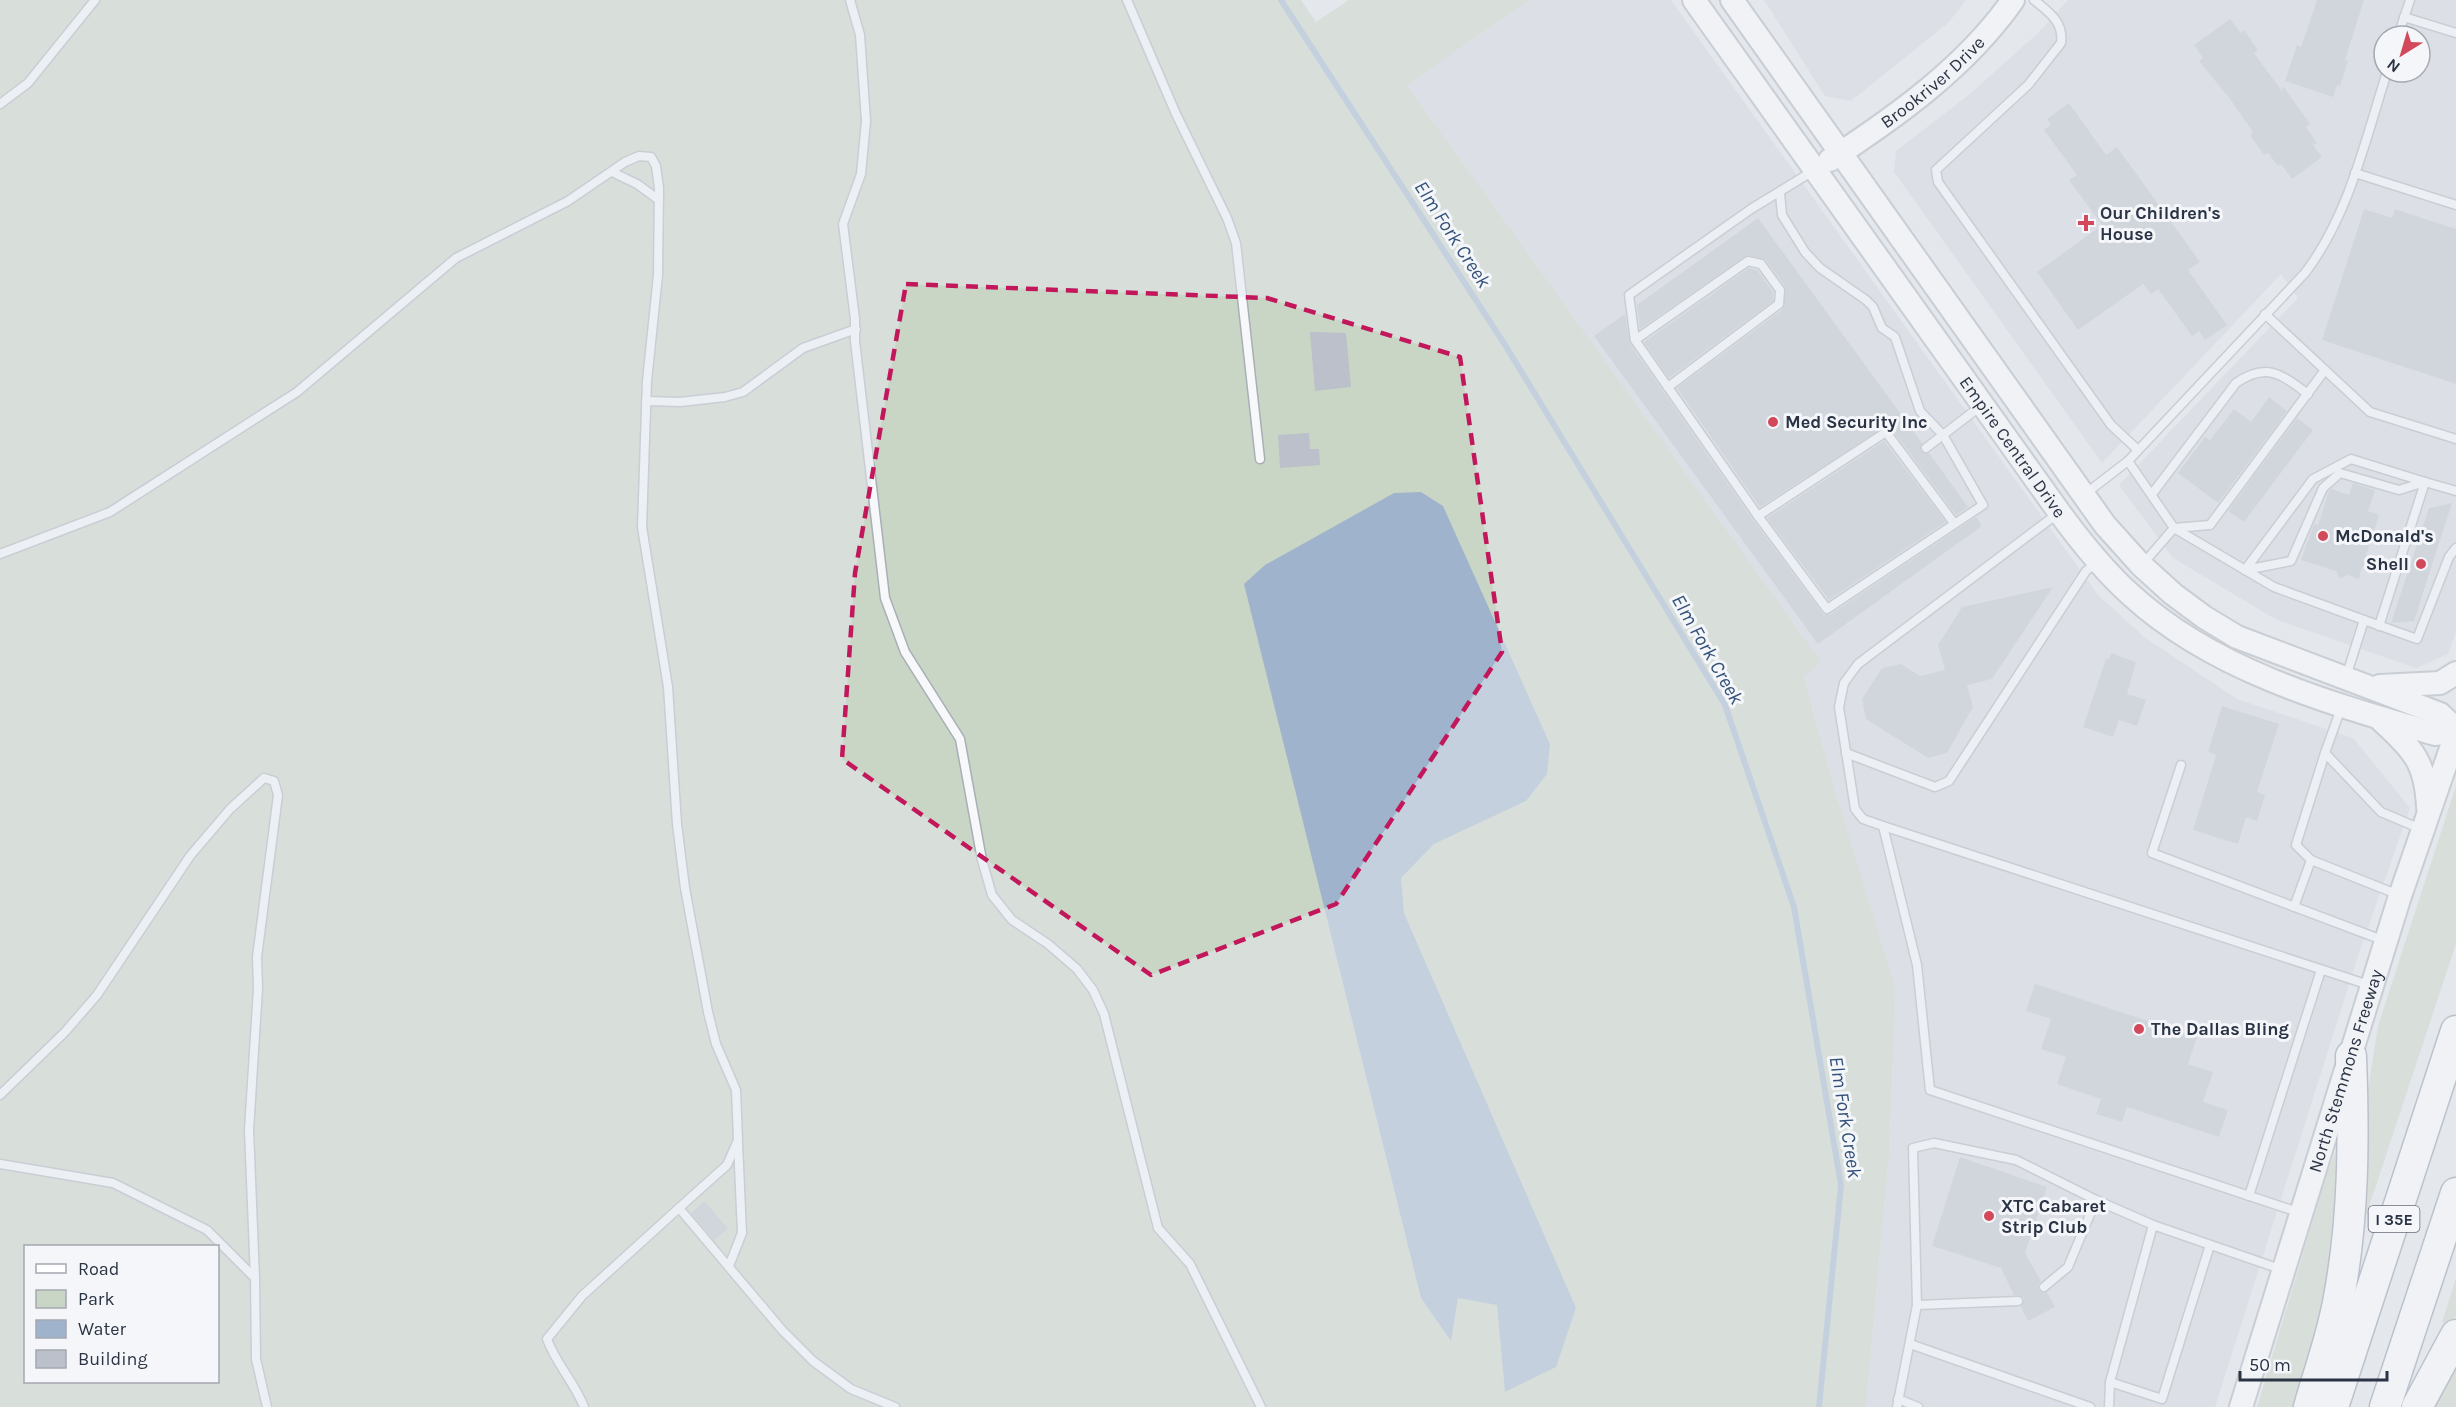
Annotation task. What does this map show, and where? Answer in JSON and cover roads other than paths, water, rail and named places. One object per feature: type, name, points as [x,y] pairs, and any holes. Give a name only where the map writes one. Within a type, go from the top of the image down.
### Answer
[{"type":"highway","name":"I 35E","points":[[2332,1407],[2456,1031]]},
{"type":"highway","points":[[2309,1407],[2339,1299],[2349,1232],[2354,1150],[2351,1056]]},
{"type":"highway","name":"I 35E","points":[[2385,1407],[2456,1193]]},
{"type":"highway","points":[[2417,1407],[2456,1335]]},
{"type":"street","name":"Empire Central Drive","points":[[1694,0],[2059,513],[2097,561],[2151,611],[2217,656],[2253,673],[2435,734],[2456,731]]},
{"type":"street","name":"Empire Central Drive","points":[[1732,0],[2084,495],[2106,525],[2141,565],[2204,617],[2237,637],[2440,714],[2456,731]]},
{"type":"street","name":"Brookriver Drive","points":[[1815,170],[1944,76],[1990,30],[2013,0]]},
{"type":"street","points":[[2059,513],[2084,495]]},
{"type":"street","points":[[2355,682],[2440,683],[2456,673]]},
{"type":"street","points":[[2374,714],[2408,744],[2418,759],[2427,789],[2425,821]]},
{"type":"street","name":"North Stemmons Freeway","points":[[2241,1407],[2400,896],[2456,731]]},
{"type":"lane","points":[[0,104],[28,83],[95,0]]},
{"type":"lane","points":[[850,0],[860,35],[866,121],[861,174],[843,224],[885,598],[905,652],[960,739],[982,860],[992,894],[1012,920],[1048,944],[1077,969],[1093,990],[1104,1014],[1158,1228],[1190,1264],[1262,1407]]},
{"type":"lane","points":[[1126,0],[1176,114],[1227,218],[1236,243],[1260,459]]},
{"type":"lane","points":[[2034,0],[2056,19],[2060,26],[2061,43],[2028,85],[1936,170],[1938,182],[2111,425],[2138,450]]},
{"type":"lane","points":[[2402,24],[2409,0]]},
{"type":"lane","points":[[2404,17],[2456,33]]},
{"type":"lane","points":[[2084,495],[2128,461],[2320,253],[2337,223],[2383,84]]},
{"type":"lane","points":[[0,554],[110,512],[297,392],[456,258],[568,201],[639,156],[651,157],[656,166],[659,200],[658,275],[646,401],[642,527],[668,687],[684,877],[708,1012],[716,1044],[736,1090],[742,1233],[729,1266]]},
{"type":"lane","points":[[1780,193],[1782,215],[1805,252],[1820,268],[1866,300],[1873,307],[1882,328],[1895,337],[1920,411],[1943,435],[1983,505],[1827,609],[1758,516],[1635,340],[1629,295],[1751,208],[1780,193],[1815,170]]},
{"type":"lane","points":[[612,172],[637,184],[659,200]]},
{"type":"lane","points":[[2355,173],[2456,205]]},
{"type":"lane","points":[[1635,340],[1748,261],[1761,264],[1780,290],[1779,304],[1668,387]]},
{"type":"lane","points":[[2265,314],[2370,412],[2456,439]]},
{"type":"lane","points":[[646,401],[714,399],[743,392],[803,348],[856,329]]},
{"type":"lane","points":[[2141,565],[2175,528],[2210,525],[2325,370]]},
{"type":"lane","points":[[2152,494],[2236,383],[2257,372],[2276,374],[2284,376],[2308,393]]},
{"type":"lane","points":[[1926,448],[1982,405]]},
{"type":"lane","points":[[1758,516],[1886,432],[1954,523]]},
{"type":"lane","points":[[2245,570],[2313,479],[2351,459],[2456,491]]},
{"type":"lane","points":[[2128,461],[2175,528],[2274,587],[2417,639],[2450,557],[2456,548]]},
{"type":"lane","points":[[2245,570],[2291,561],[2323,488],[2340,473],[2399,490],[2425,482]]},
{"type":"lane","points":[[2379,626],[2425,482]]},
{"type":"lane","points":[[2059,513],[1858,664],[1844,683],[1839,707],[1855,809],[1863,819],[1883,826],[2372,986]]},
{"type":"lane","points":[[1846,753],[1935,787],[1949,781],[2086,571],[2097,561]]},
{"type":"lane","points":[[2355,682],[2364,620]]},
{"type":"lane","points":[[2341,704],[2296,844],[2311,860],[2400,896]]},
{"type":"lane","points":[[2325,753],[2381,812],[2400,822],[2425,821]]},
{"type":"lane","points":[[2181,765],[2152,853],[2386,941]]},
{"type":"lane","points":[[0,1095],[65,1032],[97,995],[190,856],[223,817],[264,778],[274,781],[278,795],[257,957],[258,988],[249,1130],[256,1359],[267,1407]]},
{"type":"lane","points":[[1883,826],[1917,964],[1930,1090],[2301,1213]]},
{"type":"lane","points":[[2294,907],[2311,860]]},
{"type":"lane","points":[[2249,1196],[2320,970]]},
{"type":"lane","points":[[584,1407],[578,1392],[553,1354],[547,1339],[582,1296],[727,1165],[738,1140]]},
{"type":"lane","points":[[1918,1407],[1897,1403],[1917,1305],[1913,1148],[1934,1143],[2016,1160],[2096,1200],[2153,1224],[2283,1270]]},
{"type":"lane","points":[[0,1164],[113,1183],[207,1230],[255,1278]]},
{"type":"lane","points":[[2044,1287],[2068,1266],[2096,1200]]},
{"type":"lane","points":[[679,1208],[782,1330],[828,1375],[851,1389],[895,1407]]},
{"type":"lane","points":[[2109,1407],[2110,1382],[2153,1224]]},
{"type":"lane","points":[[2110,1382],[2162,1399],[2210,1245]]},
{"type":"lane","points":[[1917,1305],[2018,1301]]},
{"type":"lane","points":[[1910,1344],[2090,1407]]},
{"type":"water","points":[[1421,492],[1443,506],[1550,744],[1547,774],[1526,801],[1434,844],[1401,878],[1404,913],[1576,1308],[1556,1367],[1505,1392],[1497,1305],[1458,1298],[1451,1341],[1421,1298],[1244,584],[1265,565],[1394,493]]},
{"type":"waterway","name":"Elm Fork Creek","points":[[1281,0],[1505,345],[1725,705],[1794,907],[1841,1185],[1819,1407]]},
{"type":"place","name":"Our Children's House","points":[[2086,223]]},
{"type":"place","name":"Med Security Inc","points":[[1773,422]]},
{"type":"place","name":"McDonald's","points":[[2323,536]]},
{"type":"place","name":"Shell","points":[[2421,564]]},
{"type":"place","name":"The Dallas Bling","points":[[2139,1029]]},
{"type":"place","name":"XTC Cabaret Strip Club","points":[[1989,1216]]}]
